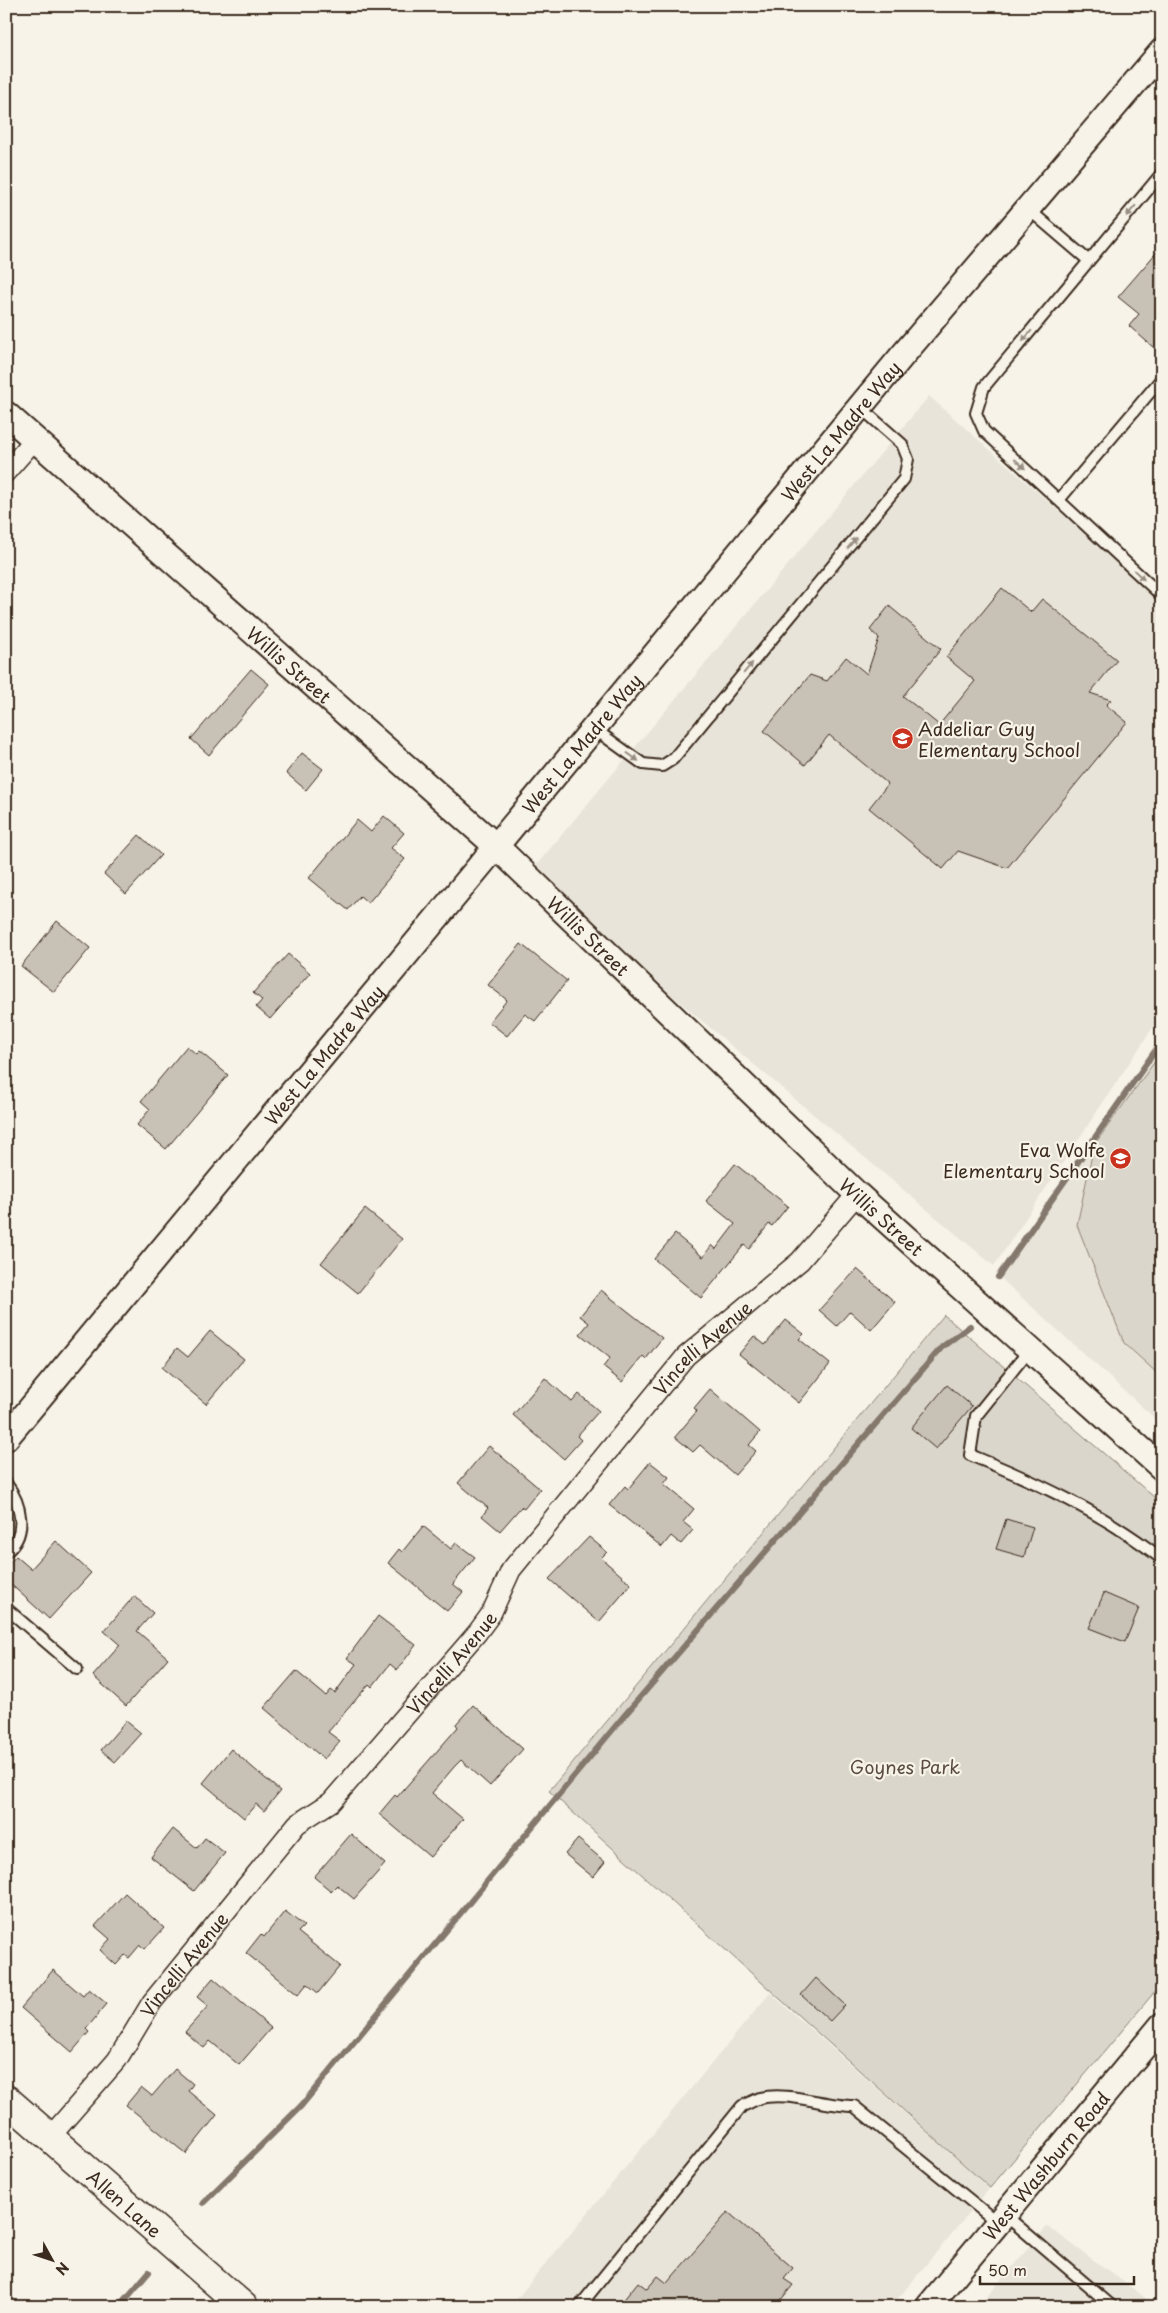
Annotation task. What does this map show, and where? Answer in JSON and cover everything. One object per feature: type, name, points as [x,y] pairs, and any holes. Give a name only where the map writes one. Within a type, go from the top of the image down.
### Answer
[{"type":"main road","name":"Allen Lane","points":[[6,2099],[244,2307]]},
{"type":"street","name":"West La Madre Way","points":[[6,1438],[860,407],[1162,51]]},
{"type":"street","name":"Willis Street","points":[[6,414],[496,846],[857,1194],[1162,1468]]},
{"type":"street","points":[[6,472],[35,439]]},
{"type":"street","name":"Vincelli Avenue","points":[[50,2137],[117,2060],[152,2002],[297,1824],[331,1802],[477,1633],[491,1614],[511,1570],[686,1356],[800,1261],[857,1194]]},
{"type":"street","name":"West Washburn Road","points":[[928,2307],[1162,2025]]},
{"type":"lane","points":[[1162,173],[984,387],[976,412],[984,431],[1162,596]]},
{"type":"lane","points":[[1027,208],[1089,261]]},
{"type":"lane","points":[[1059,500],[1162,378]]},
{"type":"lane","points":[[594,728],[643,764],[662,766],[673,760],[904,479],[908,459],[902,444],[860,407]]},
{"type":"lane","points":[[1030,1348],[976,1416],[970,1455],[1021,1475],[1090,1512],[1162,1559]]},
{"type":"lane","points":[[6,1483],[15,1495],[21,1514],[18,1534],[6,1552]]},
{"type":"lane","points":[[6,1608],[77,1669]]},
{"type":"lane","points":[[579,2307],[742,2106],[760,2098],[779,2096],[836,2106],[854,2106],[1113,2307]]},
{"type":"shaded area","name":"Addeliar Guy Elementary School","points":[[929,396],[1162,602],[1162,1014],[994,1266],[528,875]]},
{"type":"shaded area","name":"Eva Wolfe Elementary School","points":[[1162,1043],[1162,1425],[997,1275]]},
{"type":"shaded area","points":[[770,1993],[990,2188],[891,2307],[510,2307]]},
{"type":"shaded area","points":[[1047,2226],[1139,2293],[1156,2307],[978,2307]]},
{"type":"green space","points":[[1159,1056],[1162,1058],[1162,1368],[1158,1374],[1124,1343],[1077,1225],[1094,1145]]},
{"type":"green space","name":"Goynes Park","points":[[944,1315],[1162,1504],[1162,1983],[990,2188],[549,1791]]},
{"type":"building","points":[[1162,246],[1162,355],[1129,326],[1139,314],[1118,297]]},
{"type":"building","points":[[1002,588],[1031,612],[1042,599],[1117,660],[1090,693],[1111,700],[1106,705],[1127,722],[1007,868],[958,851],[943,869],[869,808],[888,784],[829,735],[805,765],[764,731],[810,675],[827,681],[846,657],[867,674],[879,638],[870,630],[889,606],[941,649],[903,696],[939,725],[975,681],[946,657]]},
{"type":"building","points":[[251,669],[269,684],[209,755],[191,739]]},
{"type":"building","points":[[302,753],[323,769],[306,790],[286,773]]},
{"type":"building","points":[[384,816],[404,833],[391,848],[405,859],[368,903],[360,896],[348,910],[309,878],[357,820],[371,832]]},
{"type":"building","points":[[139,835],[161,855],[126,894],[104,874]]},
{"type":"building","points":[[57,921],[90,948],[54,992],[21,966]]},
{"type":"building","points":[[521,944],[567,981],[535,1021],[525,1014],[507,1036],[489,1022],[507,1000],[488,985]]},
{"type":"building","points":[[288,954],[310,973],[270,1019],[256,1007],[262,1000],[253,993]]},
{"type":"building","points":[[187,1046],[196,1054],[199,1051],[228,1075],[166,1149],[137,1125],[150,1109],[141,1101]]},
{"type":"building","points":[[735,1164],[788,1206],[772,1226],[769,1224],[749,1249],[744,1245],[701,1298],[654,1259],[675,1234],[703,1257],[712,1245],[716,1249],[735,1224],[706,1201]]},
{"type":"building","points":[[365,1209],[402,1239],[358,1293],[321,1263]]},
{"type":"building","points":[[857,1269],[895,1302],[871,1330],[850,1311],[837,1326],[819,1310]]},
{"type":"building","points":[[601,1290],[662,1338],[646,1359],[643,1356],[622,1382],[603,1367],[610,1358],[580,1334],[589,1323],[580,1316]]},
{"type":"building","points":[[786,1320],[804,1334],[799,1339],[830,1364],[799,1403],[739,1354],[754,1336],[765,1345]]},
{"type":"building","points":[[210,1331],[244,1359],[206,1404],[162,1368],[177,1348],[188,1357]]},
{"type":"building","points":[[545,1378],[572,1402],[579,1394],[599,1411],[577,1436],[581,1440],[564,1459],[513,1415]]},
{"type":"building","points":[[947,1385],[972,1406],[936,1449],[911,1428]]},
{"type":"building","points":[[710,1389],[760,1432],[749,1445],[756,1451],[735,1475],[700,1445],[693,1452],[675,1437],[697,1411],[694,1408]]},
{"type":"building","points":[[489,1446],[540,1489],[524,1509],[521,1507],[500,1531],[482,1516],[488,1508],[458,1483]]},
{"type":"building","points":[[650,1462],[669,1477],[664,1484],[694,1509],[683,1522],[693,1530],[681,1544],[671,1536],[662,1547],[609,1505],[625,1486],[628,1489]]},
{"type":"building","points":[[1006,1519],[1033,1527],[1024,1557],[996,1549]]},
{"type":"building","points":[[423,1526],[451,1549],[456,1543],[475,1557],[453,1584],[463,1592],[447,1611],[388,1563],[399,1549],[402,1552]]},
{"type":"building","points":[[589,1537],[607,1552],[601,1558],[631,1584],[599,1622],[549,1579]]},
{"type":"building","points":[[56,1541],[91,1573],[49,1619],[6,1580],[6,1567],[16,1556],[31,1569]]},
{"type":"building","points":[[1104,1593],[1139,1608],[1125,1642],[1089,1628]]},
{"type":"building","points":[[134,1596],[153,1613],[137,1631],[168,1658],[126,1706],[93,1676],[120,1645],[104,1631]]},
{"type":"building","points":[[378,1616],[416,1645],[397,1670],[390,1664],[372,1687],[369,1684],[328,1732],[340,1741],[324,1759],[264,1708],[296,1671],[326,1696],[331,1690],[335,1693],[356,1664],[347,1658]]},
{"type":"building","points":[[473,1705],[523,1749],[490,1786],[461,1760],[454,1767],[432,1793],[463,1819],[430,1857],[379,1814],[395,1795],[397,1797],[458,1727],[456,1724]]},
{"type":"building","points":[[126,1721],[141,1733],[115,1762],[101,1750]]},
{"type":"building","points":[[231,1749],[280,1791],[264,1811],[256,1804],[244,1818],[203,1783]]},
{"type":"building","points":[[173,1829],[197,1848],[205,1838],[225,1853],[194,1891],[151,1857]]},
{"type":"building","points":[[351,1834],[385,1864],[354,1899],[337,1885],[331,1891],[314,1877]]},
{"type":"building","points":[[578,1839],[605,1862],[593,1877],[565,1854]]},
{"type":"building","points":[[125,1893],[164,1928],[145,1949],[140,1945],[129,1958],[125,1955],[116,1965],[100,1950],[110,1939],[95,1926]]},
{"type":"building","points":[[285,1911],[304,1926],[298,1932],[340,1966],[318,1993],[307,1984],[298,1995],[246,1953],[261,1934],[264,1937]]},
{"type":"building","points":[[53,1970],[83,1996],[89,1989],[107,2004],[86,2029],[89,2032],[72,2052],[21,2008]]},
{"type":"building","points":[[213,1978],[271,2028],[239,2065],[210,2041],[204,2048],[185,2032],[208,2006],[197,1997]]},
{"type":"building","points":[[816,1978],[845,2005],[830,2021],[801,1995]]},
{"type":"building","points":[[175,2069],[193,2084],[188,2091],[217,2115],[186,2154],[126,2105],[141,2087],[152,2096]]},
{"type":"building","points":[[728,2212],[793,2268],[784,2279],[793,2285],[775,2307],[618,2307],[638,2282],[647,2289],[658,2276],[667,2283]]},
{"type":"waterway","points":[[998,1277],[1162,1041]]},
{"type":"waterway","points":[[203,2203],[301,2106],[624,1716],[942,1347],[970,1326]]},
{"type":"waterway","points":[[119,2307],[149,2272]]},
{"type":"place","name":"Addeliar Guy Elementary School","points":[[902,738]]},
{"type":"place","name":"Eva Wolfe Elementary School","points":[[1121,1159]]}]
